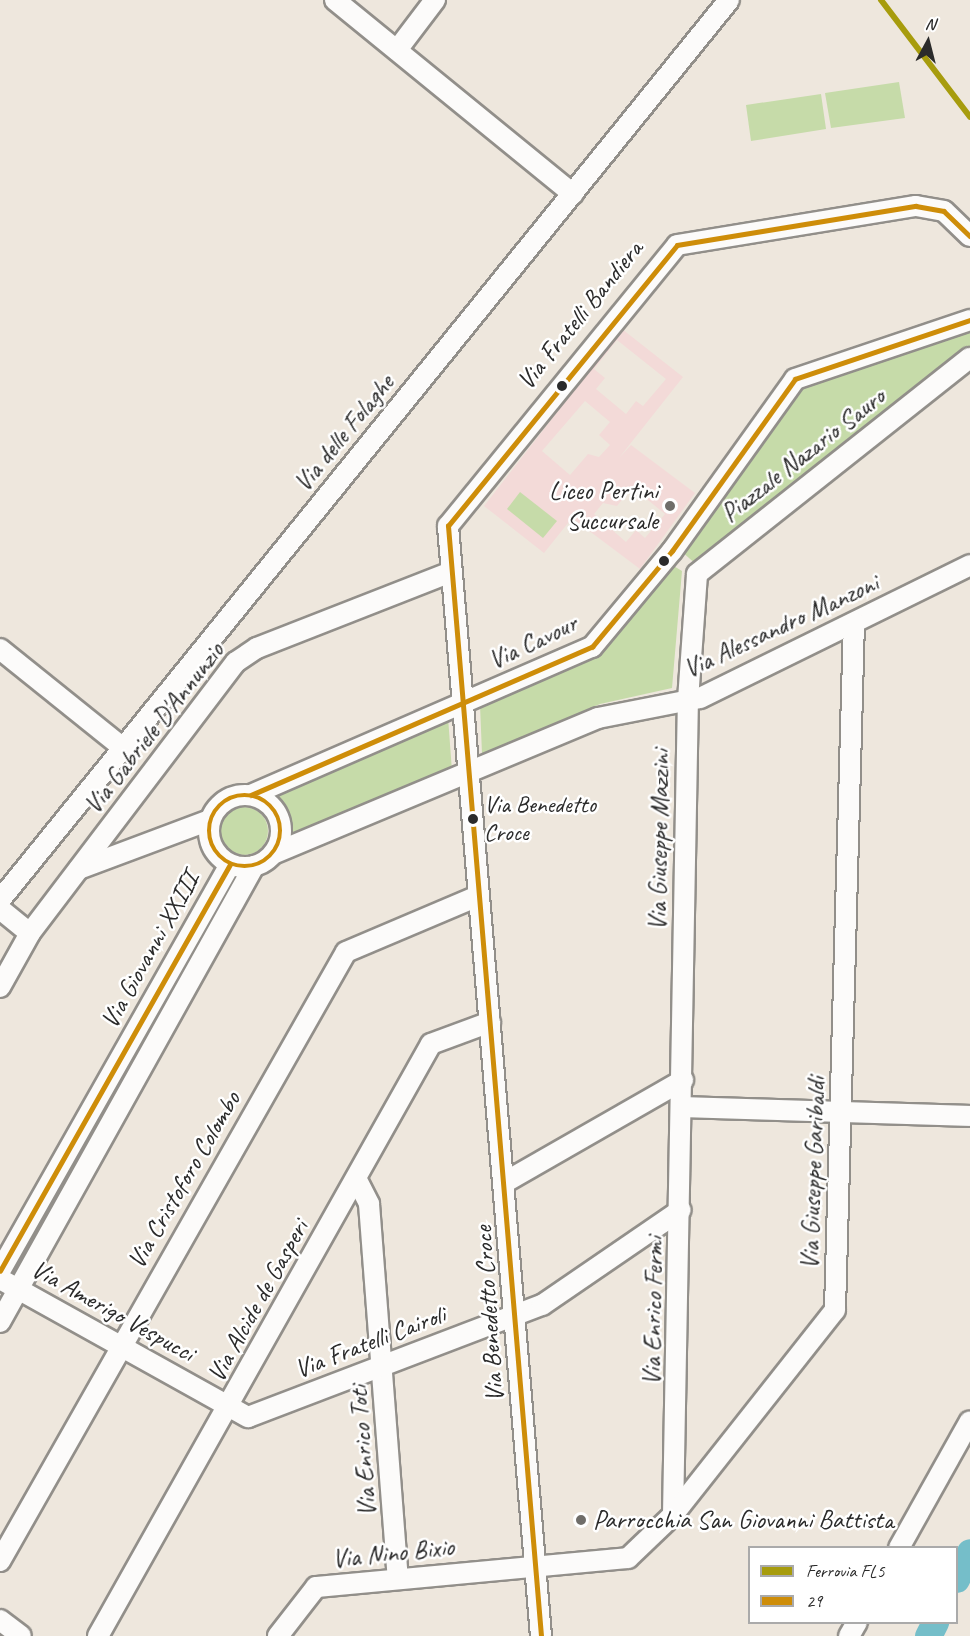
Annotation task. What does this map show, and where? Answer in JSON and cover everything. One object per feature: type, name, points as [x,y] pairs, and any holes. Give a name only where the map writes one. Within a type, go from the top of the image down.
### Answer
[{"type":"street","points":[[335,0],[573,194]]},
{"type":"street","points":[[397,50],[435,0]]},
{"type":"street","name":"Via delle Folaghe","points":[[0,900],[729,0]]},
{"type":"street","name":"Via Fratelli Bandiera","points":[[465,701],[448,533],[453,515],[676,245],[916,206],[944,211],[970,236]]},
{"type":"street","name":"Piazzale Nazario Sauro","points":[[672,551],[795,379],[970,320]]},
{"type":"street","name":"Piazzale Nazario Sauro","points":[[698,574],[970,358]]},
{"type":"street","points":[[672,551],[698,574]]},
{"type":"street","name":"Via Cavour","points":[[251,795],[592,647],[672,551]]},
{"type":"street","name":"Via Alessandro Manzoni","points":[[275,853],[598,718],[688,700],[854,623],[970,565]]},
{"type":"street","name":"Via Gabriele D'Annunzio","points":[[0,987],[30,933],[241,657],[451,572]]},
{"type":"street","name":"Via Giuseppe Mazzini","points":[[683,1107],[688,700],[698,574]]},
{"type":"street","name":"Via Giuseppe Garibaldi","points":[[536,1566],[628,1558],[673,1515],[835,1310],[844,1111],[854,623]]},
{"type":"street","points":[[0,649],[122,747]]},
{"type":"street","name":"Via Benedetto Croce","points":[[465,701],[477,896],[507,1180],[514,1315],[542,1636]]},
{"type":"street","points":[[79,869],[210,820],[231,798],[251,795],[273,807],[279,817],[281,836],[275,853],[254,866],[230,864],[214,850],[210,820]]},
{"type":"street","name":"Via Giovanni XXIII","points":[[0,1271],[230,864]]},
{"type":"street","name":"Via Giovanni XXIII","points":[[0,1322],[254,866]]},
{"type":"street","name":"Via Cristoforo Colombo","points":[[0,1561],[120,1345],[346,952],[477,896]]},
{"type":"street","points":[[0,909],[30,933]]},
{"type":"street","name":"Via Alcide de Gasperi","points":[[98,1636],[230,1408],[431,1044],[490,1022]]},
{"type":"street","name":"Via Giovanni XXIII","points":[[117,1063],[138,1075]]},
{"type":"street","points":[[507,1180],[683,1080]]},
{"type":"street","points":[[683,1107],[970,1116]]},
{"type":"street","name":"Via Enrico Fermi","points":[[673,1515],[683,1107]]},
{"type":"street","name":"Via Enrico Toti","points":[[357,1180],[369,1204],[384,1364],[398,1578]]},
{"type":"street","name":"Via Fratelli Cairoli","points":[[230,1408],[248,1417],[263,1414],[384,1364],[542,1305],[681,1210]]},
{"type":"street","name":"Via Amerigo Vespucci","points":[[0,1279],[230,1408]]},
{"type":"street","points":[[900,1546],[970,1421]]},
{"type":"street","name":"Via Nino Bixio","points":[[278,1636],[316,1587],[536,1566]]},
{"type":"street","points":[[0,1620],[21,1636]]},
{"type":"shaded area","points":[[622,329],[683,377],[619,458],[631,445],[695,493],[640,569],[572,518],[544,553],[484,506]],"holes":[[[617,340],[666,379],[643,406],[636,401],[626,414],[596,389],[605,378],[594,369]],[[585,401],[610,422],[599,435],[610,445],[599,457],[588,454],[570,475],[542,451]],[[632,487],[665,514],[645,538],[636,530],[626,542],[594,514],[603,503],[617,506]]]},
{"type":"green space","points":[[899,82],[905,118],[831,128],[825,93]]},
{"type":"green space","points":[[821,94],[826,129],[751,141],[746,105]]},
{"type":"green space","points":[[970,330],[970,353],[698,566],[680,550],[795,388]]},
{"type":"green space","points":[[520,492],[557,521],[543,538],[507,509]]},
{"type":"green space","points":[[672,565],[682,571],[672,688],[600,704],[482,754],[480,705],[606,644]]},
{"type":"green space","points":[[448,717],[452,771],[289,839],[287,816],[268,796]]},
{"type":"green space","points":[[239,807],[249,807],[264,817],[268,831],[267,840],[258,851],[249,855],[239,855],[224,845],[220,836],[220,826],[230,811]]},
{"type":"waterway","points":[[958,1575],[970,1552]]},
{"type":"waterway","points":[[928,1636],[934,1624]]},
{"type":"rail line","name":"FL5","points":[[881,0],[970,117]]},
{"type":"transit line","name":"29","points":[[541,1636],[448,526],[677,245],[916,206],[944,211],[970,236]]},
{"type":"transit line","name":"29","points":[[251,795],[592,647],[672,551],[795,379],[970,320]]},
{"type":"transit line","name":"29","points":[[238,795],[252,795],[271,805],[281,824],[281,831],[281,838],[271,857],[252,867],[238,867],[219,857],[209,838],[209,824],[219,805],[238,795]]},
{"type":"transit line","name":"29","points":[[0,1271],[230,864]]},
{"type":"place","name":"Liceo Pertini Succursale","points":[[670,506]]},
{"type":"place","name":"Via Benedetto Croce","points":[[473,819]]},
{"type":"place","name":"Parrocchia San Giovanni Battista","points":[[581,1520]]}]
